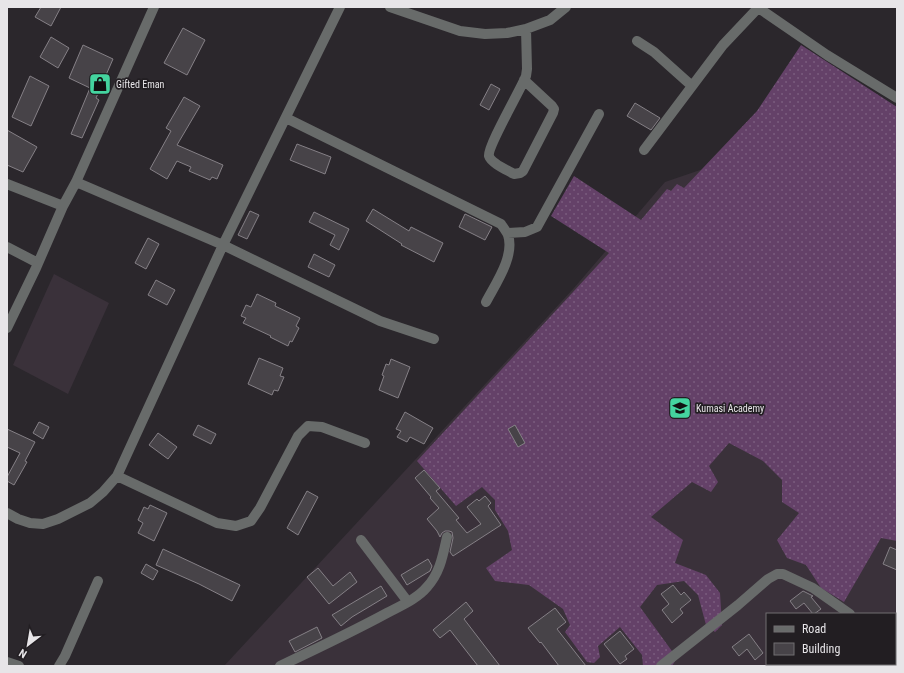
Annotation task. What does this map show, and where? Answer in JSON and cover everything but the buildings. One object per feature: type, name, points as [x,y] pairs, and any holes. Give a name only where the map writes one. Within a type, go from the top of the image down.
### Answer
[{"type":"street","points":[[7,328],[63,206],[76,182],[154,7]]},
{"type":"street","points":[[7,513],[30,523],[43,524],[58,519],[90,503],[103,492],[117,476],[223,245],[340,7]]},
{"type":"street","points":[[390,7],[416,11],[460,31],[485,34],[507,33],[526,29],[550,20],[566,7]]},
{"type":"street","points":[[644,150],[723,45],[758,7],[827,55],[897,98]]},
{"type":"street","points":[[524,80],[554,109],[523,171],[514,174],[495,163],[490,158],[489,153],[524,80],[527,69],[526,29]]},
{"type":"street","points":[[637,41],[654,52],[692,86]]},
{"type":"street","points":[[507,233],[525,232],[536,227],[599,114]]},
{"type":"street","points":[[286,118],[501,224],[507,233],[510,243],[508,254],[504,268],[486,302]]},
{"type":"street","points":[[76,182],[223,245],[380,321],[434,339]]},
{"type":"street","points":[[7,184],[63,206]]},
{"type":"street","points":[[7,247],[38,263]]},
{"type":"street","points":[[117,476],[217,523],[236,526],[251,521],[260,508],[298,436],[308,426],[322,426],[364,443]]},
{"type":"street","points":[[280,666],[418,596],[428,587],[440,565],[447,537]]},
{"type":"street","points":[[360,540],[408,602]]},
{"type":"street","points":[[661,666],[738,605],[768,579],[777,574],[783,574],[813,588],[849,613]]},
{"type":"street","points":[[58,666],[65,656],[98,581]]},
{"type":"street","points":[[7,662],[19,666]]},
{"type":"shaded area","name":"Kumasi Academy","points":[[801,45],[897,107],[897,541],[881,538],[844,602],[821,588],[806,565],[787,558],[777,540],[799,513],[782,502],[782,480],[763,461],[729,443],[709,466],[718,482],[711,492],[692,482],[651,517],[683,540],[675,563],[706,575],[720,593],[722,625],[715,632],[706,625],[698,595],[684,581],[657,585],[640,607],[677,658],[672,666],[643,666],[642,655],[620,627],[598,646],[600,657],[594,663],[587,662],[565,632],[570,625],[563,609],[529,585],[495,581],[486,568],[512,550],[508,531],[495,510],[495,500],[482,487],[456,506],[417,461],[609,253],[551,216],[574,176],[641,220],[667,189],[671,191],[677,184],[684,188],[757,111]]},
{"type":"shaded area","name":"Kumasi Academy","points":[[706,168],[897,215],[897,666],[224,666],[574,288],[665,182]]},
{"type":"shaded area","points":[[54,274],[109,303],[68,394],[13,365]]},
{"type":"place","name":"Gifted Eman","points":[[100,84]]},
{"type":"place","name":"Kumasi Academy","points":[[680,408]]}]
